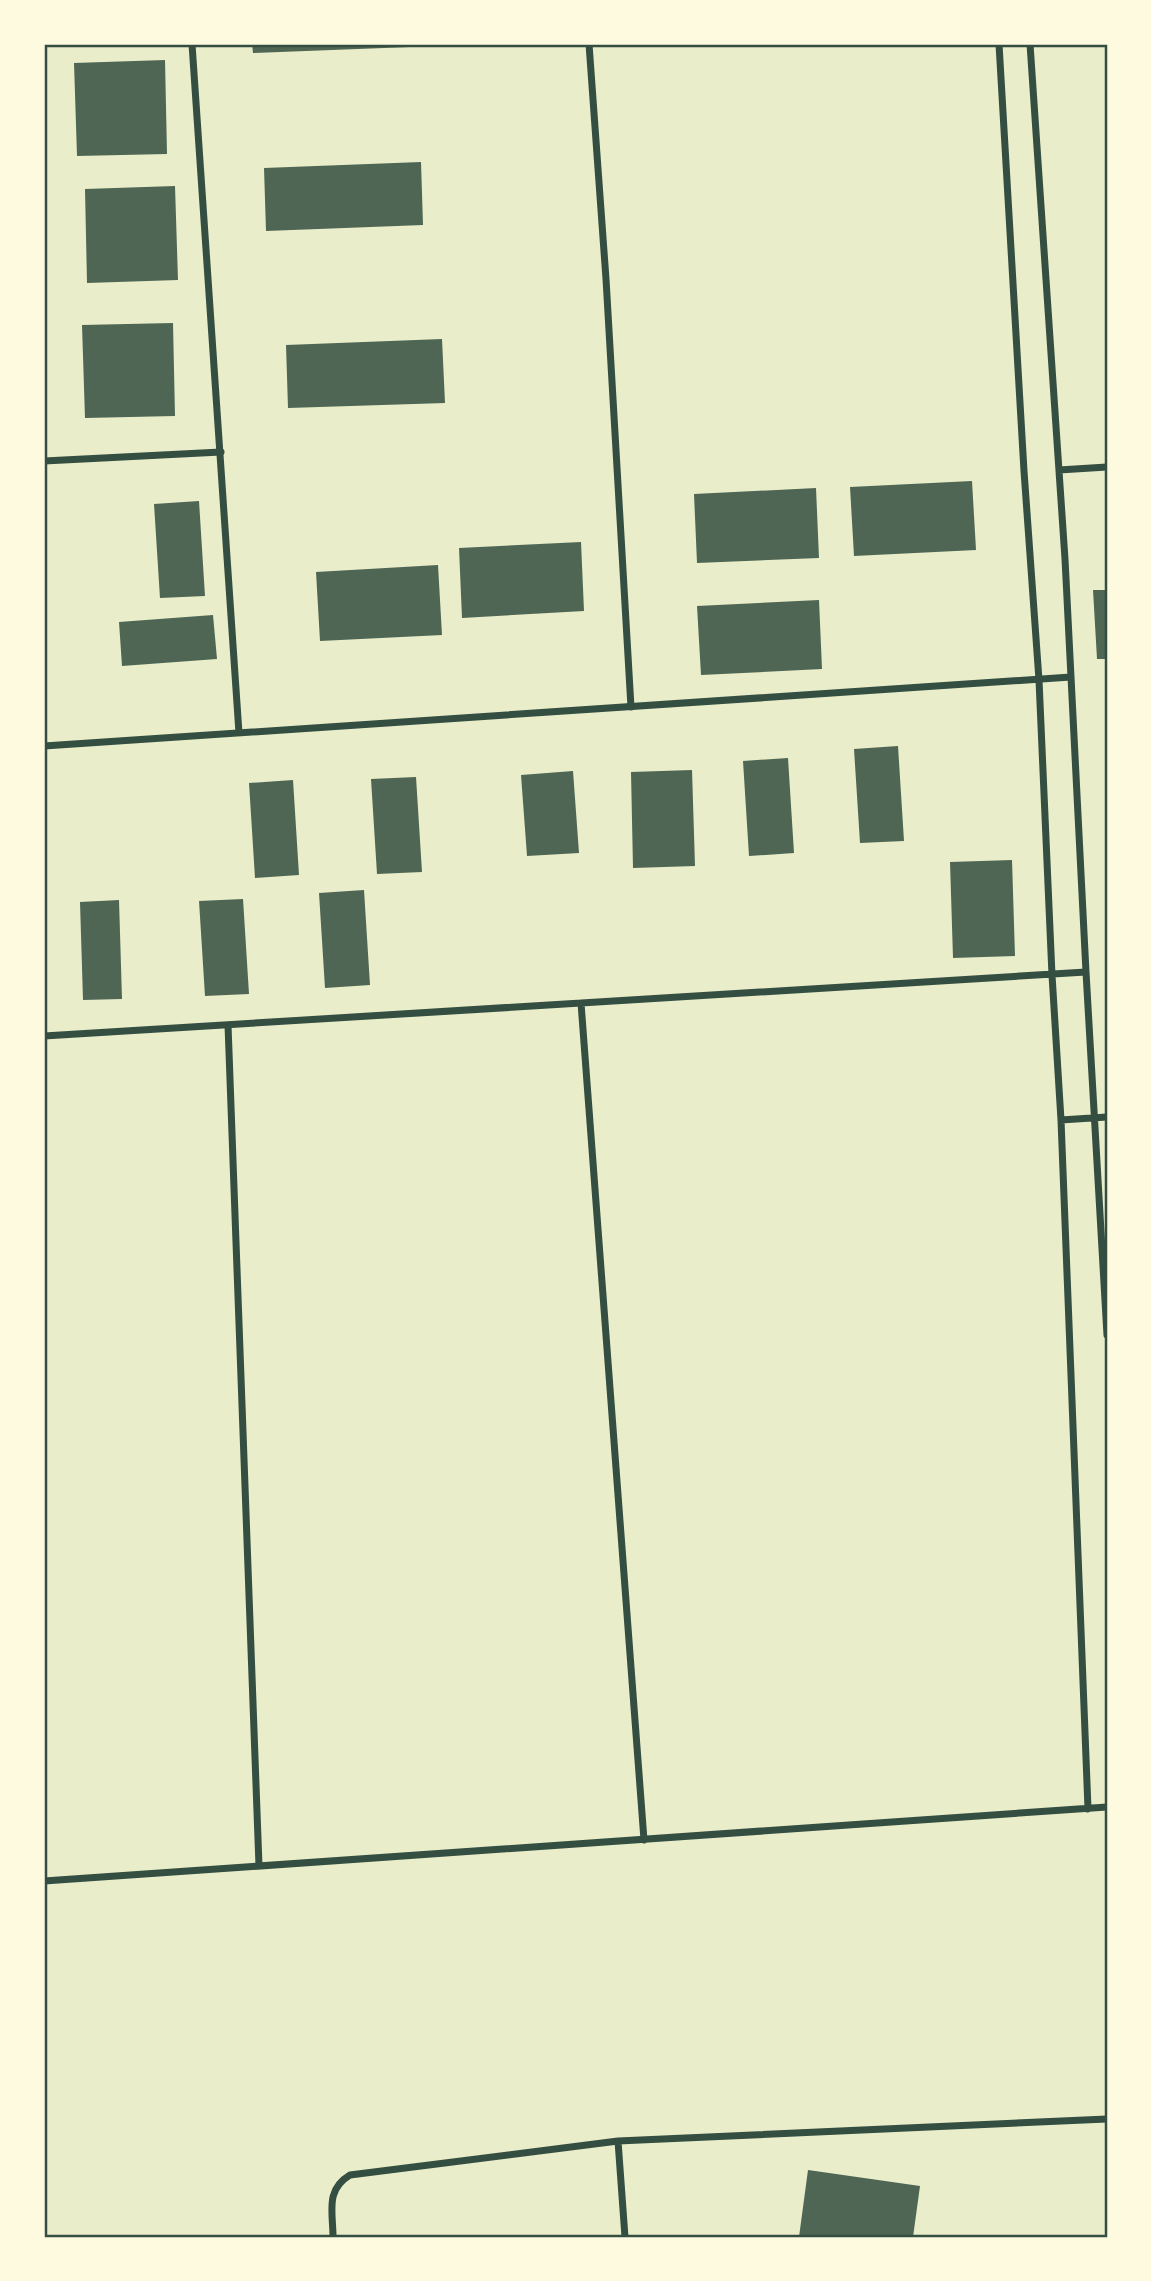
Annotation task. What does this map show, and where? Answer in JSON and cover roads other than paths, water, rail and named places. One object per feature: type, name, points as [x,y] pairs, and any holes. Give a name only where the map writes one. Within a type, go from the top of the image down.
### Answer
[{"type":"street","points":[[192,44],[239,733]]},
{"type":"street","points":[[589,44],[606,279],[631,707]]},
{"type":"street","points":[[999,44],[1039,680],[1061,1120],[1088,1809]]},
{"type":"street","points":[[1030,44],[1059,470],[1107,1335]]},
{"type":"street","points":[[44,461],[221,452]]},
{"type":"street","points":[[1059,470],[1107,467]]},
{"type":"street","points":[[44,746],[1071,677]]},
{"type":"street","points":[[44,1036],[1086,972]]},
{"type":"street","points":[[581,1003],[644,1840]]},
{"type":"street","points":[[228,1025],[259,1866]]},
{"type":"street","points":[[1061,1120],[1107,1117]]},
{"type":"street","points":[[44,1881],[1107,1807]]},
{"type":"street","points":[[333,2237],[332,2193],[340,2181],[350,2175],[618,2141],[1107,2119]]},
{"type":"street","points":[[618,2141],[625,2237]]}]
